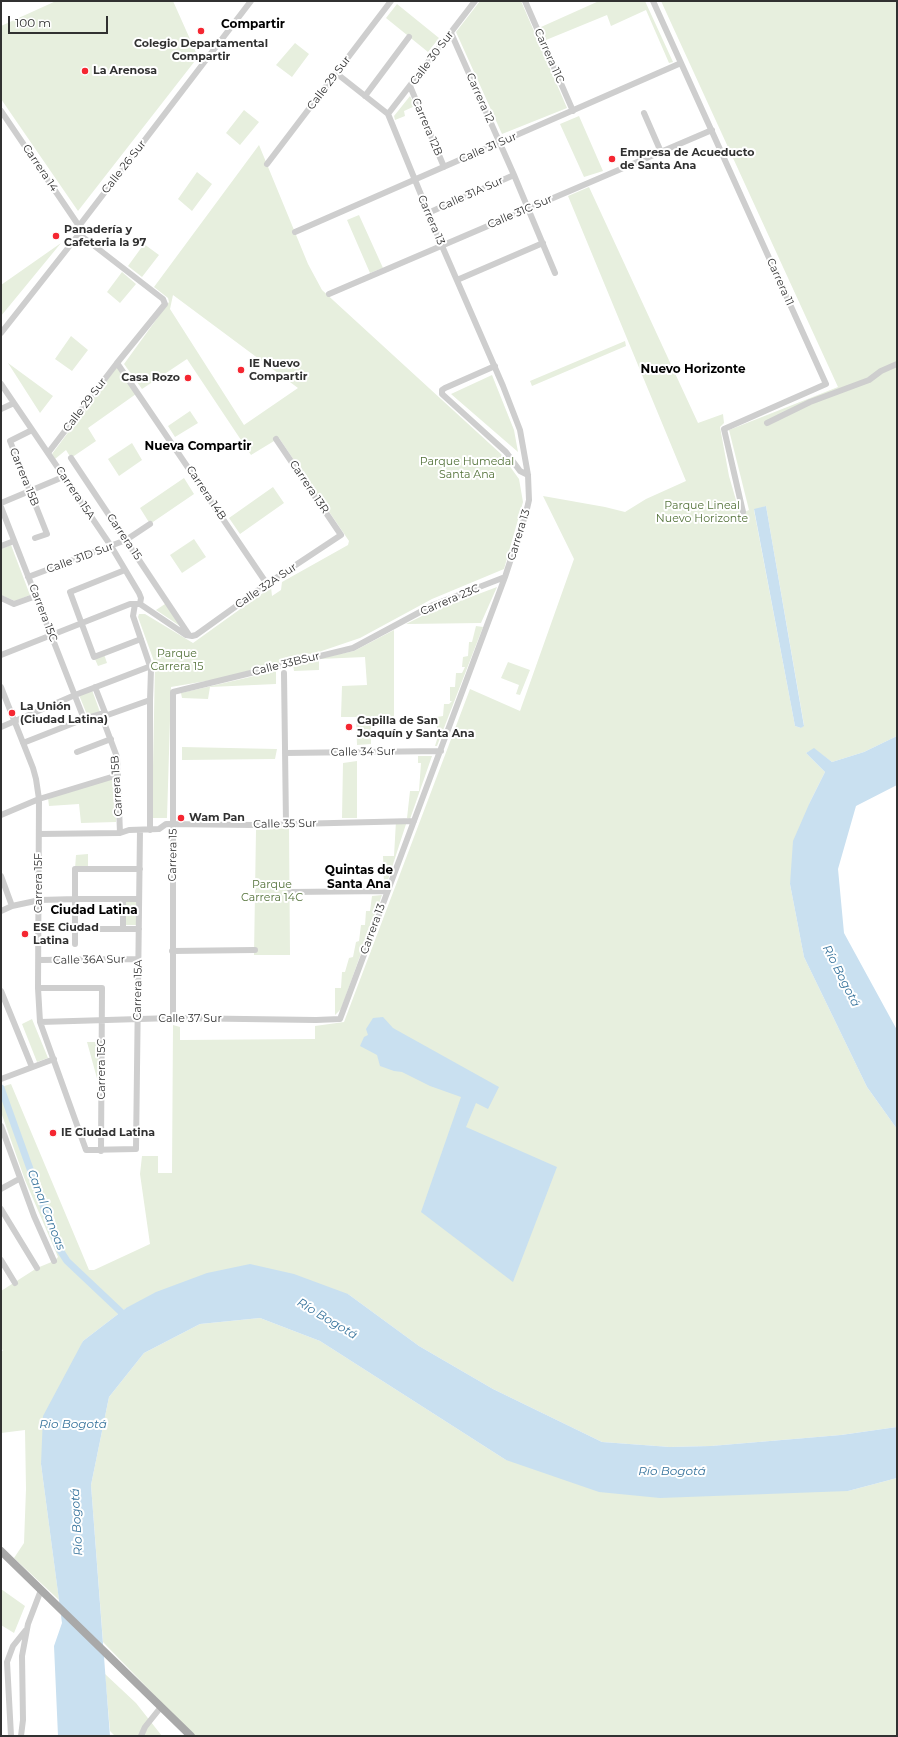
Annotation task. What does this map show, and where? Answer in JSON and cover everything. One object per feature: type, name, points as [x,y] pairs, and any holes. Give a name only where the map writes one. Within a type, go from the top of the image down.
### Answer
[{"type":"main road","points":[[1,1551],[190,1736]]},
{"type":"street","name":"Calle 26 Sur","points":[[79,226],[251,1]]},
{"type":"street","name":"Calle 29 Sur","points":[[267,164],[391,1]]},
{"type":"street","name":"Calle 30 Sur","points":[[388,114],[476,1]]},
{"type":"street","name":"Carrera 11C","points":[[525,1],[573,111]]},
{"type":"street","name":"Carrera 11","points":[[653,1],[826,384],[724,428],[743,512]]},
{"type":"street","name":"Carrera 12","points":[[451,33],[529,208],[556,273]]},
{"type":"street","points":[[365,96],[409,37]]},
{"type":"street","name":"Calle 31 Sur","points":[[295,232],[681,64]]},
{"type":"street","points":[[336,73],[388,114]]},
{"type":"street","name":"Carrera 12B","points":[[410,86],[444,167]]},
{"type":"street","name":"Carrera 14","points":[[1,111],[79,226]]},
{"type":"street","points":[[644,113],[661,152]]},
{"type":"street","name":"Carrera 13","points":[[340,1018],[505,577],[529,500],[528,475],[520,430],[495,366],[428,214],[388,114]]},
{"type":"street","name":"Calle 31C Sur","points":[[329,294],[712,130]]},
{"type":"street","name":"Calle 31A Sur","points":[[428,214],[514,175]]},
{"type":"street","points":[[1,333],[79,234],[79,226]]},
{"type":"street","name":"Calle 29 Sur","points":[[48,453],[117,363],[165,304],[165,301],[79,234]]},
{"type":"street","points":[[457,280],[543,243]]},
{"type":"street","name":"Carrera 14B","points":[[117,363],[267,584]]},
{"type":"street","points":[[767,423],[810,402],[869,380],[881,371],[897,364]]},
{"type":"street","points":[[495,366],[442,390],[445,398],[506,452],[520,471],[528,475]]},
{"type":"street","name":"Carrera 15A","points":[[1,384],[111,546],[141,598],[133,616],[151,666],[150,830]]},
{"type":"street","points":[[1,408],[14,404]]},
{"type":"street","name":"Carrera 15B","points":[[32,430],[10,441],[47,534],[35,538]]},
{"type":"street","name":"Carrera 13R","points":[[276,439],[341,535]]},
{"type":"street","points":[[513,461],[525,455]]},
{"type":"street","name":"Carrera 15","points":[[71,458],[190,636]]},
{"type":"street","points":[[1,503],[63,477]]},
{"type":"street","name":"Carrera 15C","points":[[1,507],[84,719]]},
{"type":"street","name":"Calle 31D Sur","points":[[28,577],[126,540],[150,524]]},
{"type":"street","name":"Calle 32A Sur","points":[[190,636],[196,635],[267,584],[341,535]]},
{"type":"street","points":[[1,546],[14,540]]},
{"type":"street","points":[[125,570],[70,592],[94,657],[141,639]]},
{"type":"street","name":"Carrera 23C","points":[[395,626],[433,605],[505,577]]},
{"type":"street","points":[[1,598],[14,604],[36,596]]},
{"type":"street","points":[[2,654],[121,607],[138,604],[190,636]]},
{"type":"street","name":"Calle 33BSur","points":[[173,692],[353,648],[395,626]]},
{"type":"street","points":[[1,726],[96,686],[151,666]]},
{"type":"street","points":[[284,673],[286,824]]},
{"type":"street","name":"Carrera 15B","points":[[96,686],[116,757],[120,833]]},
{"type":"street","name":"Carrera 15F","points":[[1,688],[36,778],[39,799],[40,900],[38,988],[40,1022],[86,1150],[101,1151]]},
{"type":"street","name":"Carrera 15","points":[[173,692],[173,1018]]},
{"type":"street","points":[[23,742],[84,719],[101,714],[104,716],[150,700]]},
{"type":"street","points":[[77,752],[112,739]]},
{"type":"street","name":"Calle 34 Sur","points":[[285,753],[441,751]]},
{"type":"street","points":[[1,815],[39,799],[118,775]]},
{"type":"street","name":"Calle 35 Sur","points":[[39,834],[120,833],[129,830],[159,829],[166,824],[286,824],[414,821]]},
{"type":"street","name":"Carrera 15A","points":[[101,1151],[136,1149],[140,830]]},
{"type":"street","points":[[75,944],[75,869],[140,869]]},
{"type":"street","points":[[1,878],[12,906]]},
{"type":"street","points":[[290,892],[387,891]]},
{"type":"street","points":[[1,911],[12,906],[40,900],[76,898],[139,899]]},
{"type":"street","points":[[123,899],[123,929]]},
{"type":"street","points":[[76,929],[139,929]]},
{"type":"street","points":[[172,951],[254,950]]},
{"type":"street","name":"Calle 36A Sur","points":[[39,960],[138,959]]},
{"type":"street","name":"Carrera 15C","points":[[38,988],[102,988],[101,1151]]},
{"type":"street","points":[[1,991],[32,1067]]},
{"type":"street","name":"Calle 37 Sur","points":[[40,1022],[173,1018],[316,1020],[340,1018]]},
{"type":"street","points":[[1,1079],[54,1059]]},
{"type":"street","points":[[1,1126],[19,1179],[54,1261]]},
{"type":"street","points":[[1,1189],[19,1179]]},
{"type":"street","points":[[1,1209],[37,1268]]},
{"type":"street","points":[[1,1260],[15,1283]]},
{"type":"street","points":[[11,1736],[7,1662],[13,1646],[22,1636],[28,1624],[41,1590]]},
{"type":"street","points":[[20,1736],[23,1720],[22,1656],[28,1624]]},
{"type":"street","points":[[141,1736],[145,1727],[161,1707]]},
{"type":"green space","points":[[56,1],[173,1],[198,57],[78,211],[1,99],[1,26]]},
{"type":"green space","points":[[480,1],[521,1],[567,108],[502,134],[456,32]]},
{"type":"green space","points":[[599,1],[645,1],[673,62],[669,63],[646,10],[611,26],[607,15],[546,40],[541,27]]},
{"type":"green space","name":"Parque Lineal Nuevo Horizonte","points":[[661,1],[897,1],[897,736],[864,752],[832,762],[814,749],[806,753],[825,772],[810,802],[790,884],[804,957],[867,1087],[897,1129],[897,1427],[841,1435],[711,1446],[670,1447],[602,1442],[493,1389],[419,1346],[348,1294],[126,1308],[83,1341],[41,1464],[59,1600],[14,1558],[24,1543],[26,1489],[25,1430],[1,1433],[1,1351],[3,1351],[1,1347],[1,1291],[37,1268],[54,1261],[58,1257],[25,1180],[1,1112],[1,1087],[11,1084],[89,1270],[94,1270],[150,1244],[140,1174],[142,1156],[158,1156],[158,1173],[172,1173],[173,1025],[180,1027],[180,1040],[315,1039],[315,1026],[344,1022],[470,689],[520,711],[574,559],[543,496],[625,512],[646,499],[686,481],[568,196],[589,187],[698,423],[723,414],[724,423],[720,427],[729,476],[740,514],[749,510],[729,430],[838,387]],"holes":[[[766,506],[804,725],[801,728],[795,726],[754,510]]]},
{"type":"green space","points":[[397,4],[439,38],[428,52],[386,18]]},
{"type":"green space","points":[[295,43],[309,54],[292,77],[276,65]]},
{"type":"green space","points":[[410,96],[415,106],[404,111],[405,116],[395,120],[394,116]]},
{"type":"green space","points":[[244,110],[259,122],[240,145],[226,133]]},
{"type":"green space","points":[[579,116],[603,171],[584,177],[560,124]]},
{"type":"green space","points":[[259,145],[308,264],[322,290],[501,454],[519,479],[523,502],[504,569],[432,599],[360,638],[307,656],[218,679],[171,687],[167,818],[152,818],[155,664],[138,617],[139,614],[145,614],[193,643],[271,587],[272,596],[281,590],[282,582],[348,545],[349,541],[279,438],[251,455],[187,359],[142,389],[124,364],[169,302],[168,298],[154,287]],"holes":[[[173,295],[298,388],[244,425],[170,309]]]},
{"type":"green space","points":[[197,172],[212,184],[192,211],[178,199]]},
{"type":"green space","points":[[359,215],[383,268],[370,273],[347,220]]},
{"type":"green space","points":[[61,243],[1,316],[1,285]]},
{"type":"green space","points":[[144,244],[159,255],[142,277],[128,266]]},
{"type":"green space","points":[[122,272],[136,284],[120,303],[107,292]]},
{"type":"green space","points":[[71,336],[88,350],[72,371],[55,359]]},
{"type":"green space","points":[[625,341],[626,346],[532,386],[530,381]]},
{"type":"green space","points":[[8,363],[53,396],[40,413]]},
{"type":"green space","points":[[117,367],[136,394],[88,428],[96,441],[71,458],[66,450],[55,459],[52,454]]},
{"type":"green space","points":[[492,375],[514,430],[518,452],[451,394]]},
{"type":"green space","points":[[190,411],[198,423],[175,437],[168,426]]},
{"type":"green space","points":[[132,443],[142,460],[119,476],[108,459]]},
{"type":"green space","points":[[184,478],[194,494],[150,524],[140,508]]},
{"type":"green space","points":[[273,487],[284,503],[240,534],[229,518]]},
{"type":"green space","points":[[194,539],[206,557],[182,573],[170,555]]},
{"type":"green space","points":[[11,545],[30,595],[15,601],[1,595],[1,549]]},
{"type":"green space","points":[[497,587],[481,623],[406,624],[428,613]]},
{"type":"green space","points":[[168,602],[183,628],[156,610]]},
{"type":"green space","points":[[476,626],[483,627],[437,746],[435,746],[439,733],[437,733],[437,717],[443,716],[444,704],[449,704],[452,701],[450,701],[450,687],[455,687],[456,673],[462,673],[465,667],[462,667],[463,657],[468,656],[469,642],[472,642]]},
{"type":"green space","points":[[394,630],[394,717],[371,716],[371,744],[357,745],[356,717],[341,717],[342,686],[367,685],[365,657],[319,659],[319,670],[294,671],[293,664],[354,651]]},
{"type":"green space","points":[[104,654],[107,663],[98,666],[94,657]]},
{"type":"green space","points":[[508,662],[530,670],[520,695],[516,694],[519,685],[501,678]]},
{"type":"green space","points":[[276,671],[276,684],[210,687],[208,699],[182,698],[181,693]]},
{"type":"green space","points":[[92,690],[100,712],[88,717],[79,695]]},
{"type":"green space","points":[[182,747],[277,749],[275,759],[182,760]]},
{"type":"green space","points":[[418,756],[432,756],[410,819],[407,818],[410,791],[419,791],[421,763],[418,763]]},
{"type":"green space","points":[[357,761],[357,818],[342,818],[343,763]]},
{"type":"green space","points":[[116,778],[116,822],[81,823],[79,804],[49,806],[48,798]]},
{"type":"green space","points":[[396,821],[407,821],[386,886],[384,883],[383,856],[394,856]]},
{"type":"green space","name":"Parque Carrera 14C","points":[[289,828],[290,955],[254,955],[256,830]]},
{"type":"green space","points":[[88,854],[88,869],[75,869],[76,855]]},
{"type":"green space","points":[[382,895],[341,1009],[335,1015],[335,988],[341,988],[342,972],[345,972],[349,958],[353,957],[356,942],[359,941],[361,925],[365,925],[366,911],[370,911],[372,896]]},
{"type":"green space","points":[[125,902],[137,902],[137,925],[125,925]]},
{"type":"green space","points":[[32,1019],[48,1058],[37,1062],[22,1024]]},
{"type":"green space","points":[[87,1042],[99,1042],[98,1082]]},
{"type":"green space","points":[[260,1318],[320,1341],[506,1460],[848,1491],[897,1478],[897,1736],[194,1736],[103,1642],[91,1485],[109,1397],[144,1353],[200,1324]]},
{"type":"green space","points":[[1,1589],[25,1606],[14,1633],[1,1625]]},
{"type":"green space","points":[[105,1674],[136,1703],[162,1736],[115,1736],[110,1731]]},
{"type":"water","points":[[766,506],[804,726],[801,728],[795,726],[754,509]]},
{"type":"water","name":"Río Bogotá","points":[[897,736],[897,785],[856,806],[838,869],[844,933],[897,1030],[897,1129],[867,1087],[804,957],[790,884],[793,841],[825,772],[806,753],[814,748],[832,762],[864,752]]},
{"type":"water","points":[[383,1017],[393,1028],[499,1087],[488,1109],[476,1103],[466,1127],[557,1167],[513,1282],[421,1212],[461,1097],[430,1086],[402,1072],[380,1066],[377,1055],[360,1046],[364,1037],[368,1035],[366,1029],[373,1018]]},
{"type":"water","name":"Rio Bogotá","points":[[250,1264],[294,1274],[348,1294],[419,1346],[493,1389],[602,1442],[670,1447],[711,1446],[841,1435],[897,1427],[897,1478],[848,1491],[660,1498],[599,1492],[506,1460],[320,1341],[260,1318],[200,1324],[144,1353],[109,1397],[91,1485],[110,1736],[58,1736],[54,1646],[62,1623],[41,1464],[43,1416],[83,1341],[126,1308],[156,1292],[207,1273]]},
{"type":"waterway","name":"Canal Canoas","points":[[1,1088],[58,1247],[67,1261],[121,1312],[126,1320]]},
{"type":"place","name":"Colegio Departamental Compartir","points":[[201,31]]},
{"type":"place","name":"La Arenosa","points":[[85,71]]},
{"type":"place","name":"Empresa de Acueducto de Santa Ana","points":[[612,159]]},
{"type":"place","name":"Panadería y Cafeteria la 97","points":[[56,236]]},
{"type":"place","name":"IE Nuevo Compartir","points":[[241,370]]},
{"type":"place","name":"Casa Rozo","points":[[188,378]]},
{"type":"place","name":"La Unión (Ciudad Latina)","points":[[12,713]]},
{"type":"place","name":"Capilla de San Joaquín y Santa Ana","points":[[349,727]]},
{"type":"place","name":"Wam Pan","points":[[181,818]]},
{"type":"place","name":"ESE Ciudad Latina","points":[[25,934]]},
{"type":"place","name":"IE Ciudad Latina","points":[[53,1133]]},
{"type":"district","name":"Compartir","points":[[253,24]]},
{"type":"district","name":"Nuevo Horizonte","points":[[693,369]]},
{"type":"district","name":"Nueva Compartir","points":[[198,446]]},
{"type":"district","name":"Quintas de Santa Ana","points":[[359,877]]},
{"type":"district","name":"Ciudad Latina","points":[[94,910]]},
{"type":"park label","name":"Parque Humedal Santa Ana","points":[[467,468]]},
{"type":"park label","name":"Parque Carrera 15","points":[[177,660]]}]
